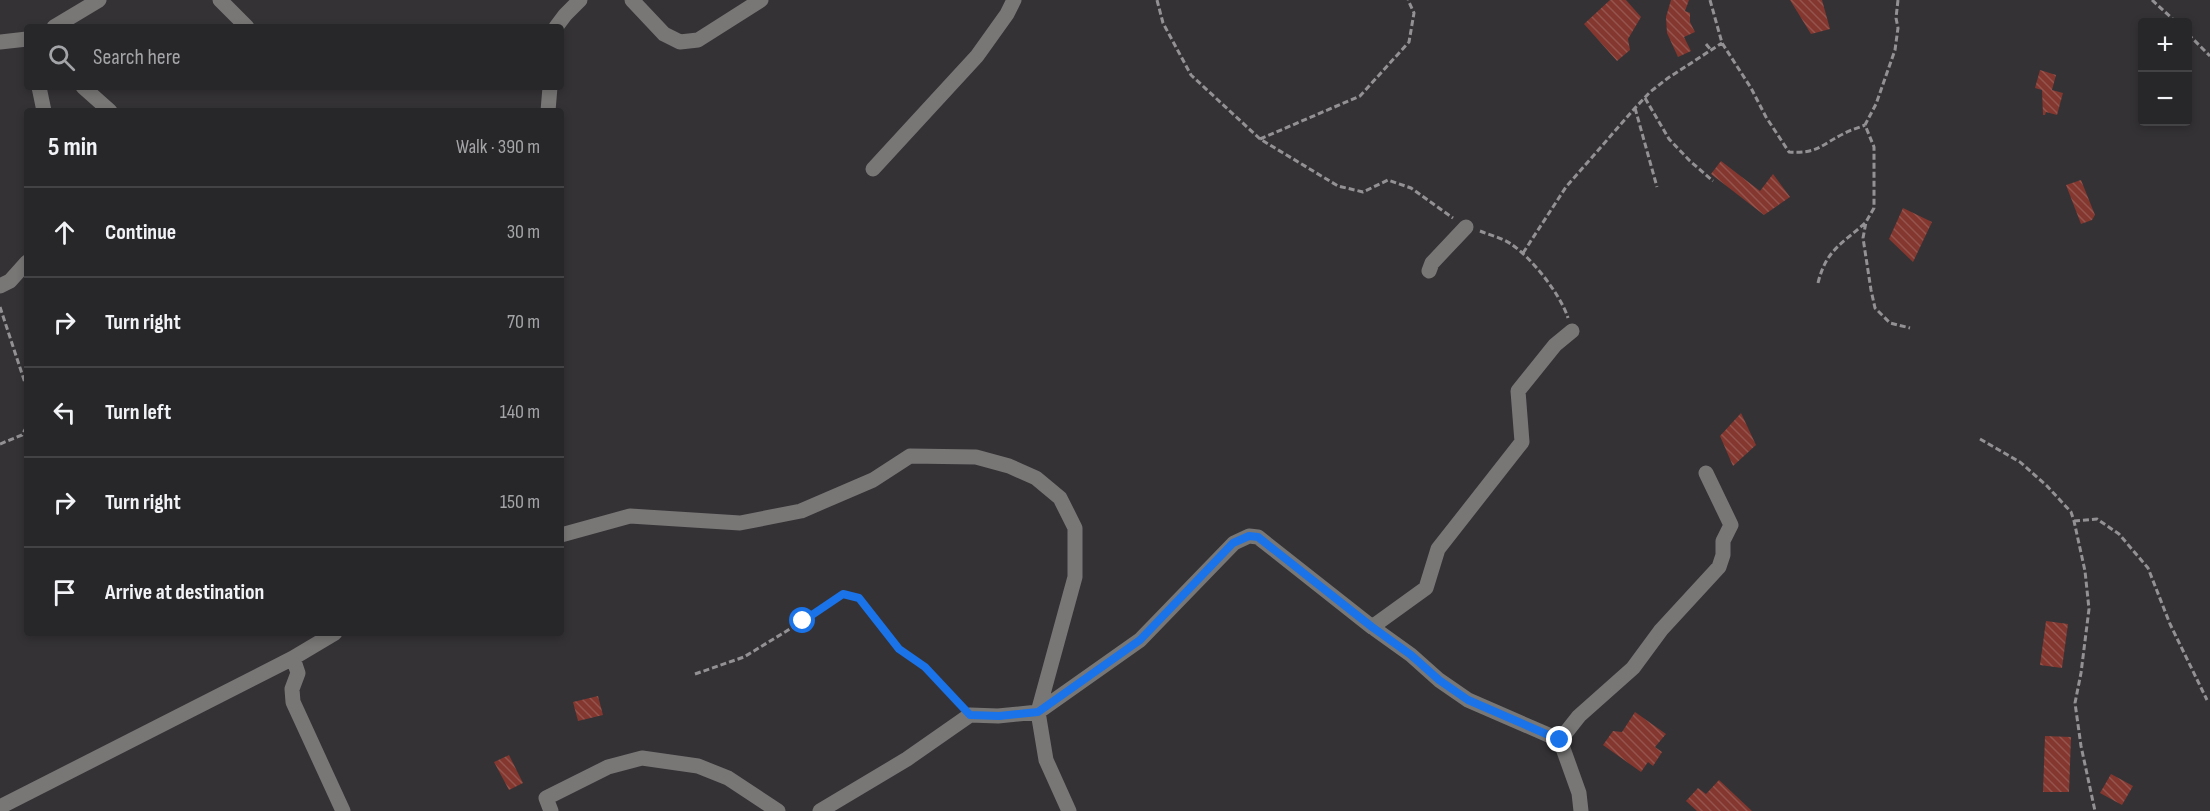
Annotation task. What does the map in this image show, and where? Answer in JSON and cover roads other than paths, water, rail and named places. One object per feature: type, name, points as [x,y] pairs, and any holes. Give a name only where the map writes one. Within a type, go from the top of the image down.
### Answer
[{"type":"street","points":[[59,24],[99,0]]},
{"type":"street","points":[[220,0],[244,24]]},
{"type":"street","points":[[558,24],[580,0]]},
{"type":"street","points":[[632,0],[664,34],[680,42],[698,40],[761,0]]},
{"type":"street","points":[[873,169],[977,56],[1007,15],[1014,0]]},
{"type":"street","points":[[0,42],[24,39]]},
{"type":"street","points":[[40,90],[43,108]]},
{"type":"street","points":[[86,90],[107,108]]},
{"type":"street","points":[[548,108],[549,90]]},
{"type":"street","points":[[1429,271],[1432,263],[1466,227]]},
{"type":"street","points":[[0,286],[10,281],[24,265]]},
{"type":"street","points":[[1372,627],[1426,588],[1437,549],[1522,442],[1518,391],[1555,345],[1572,331]]},
{"type":"street","points":[[564,534],[630,516],[740,523],[801,511],[873,480],[910,456],[976,457],[1009,466],[1036,478],[1060,498],[1075,528],[1075,577],[1038,712],[1046,760],[1069,811]]},
{"type":"street","points":[[1560,740],[1579,716],[1633,668],[1661,630],[1719,567],[1724,541],[1731,525],[1706,473]]},
{"type":"street","points":[[820,811],[907,759],[970,715],[999,716],[1038,712],[1140,640],[1233,543],[1249,536],[1258,537],[1411,655],[1439,680],[1468,700],[1560,740],[1579,793],[1581,811]]},
{"type":"street","points":[[0,807],[330,636]]},
{"type":"street","points":[[293,657],[298,673],[292,689],[293,702],[344,811]]},
{"type":"street","points":[[550,811],[546,798],[608,767],[642,758],[698,766],[728,778],[778,811]]}]
